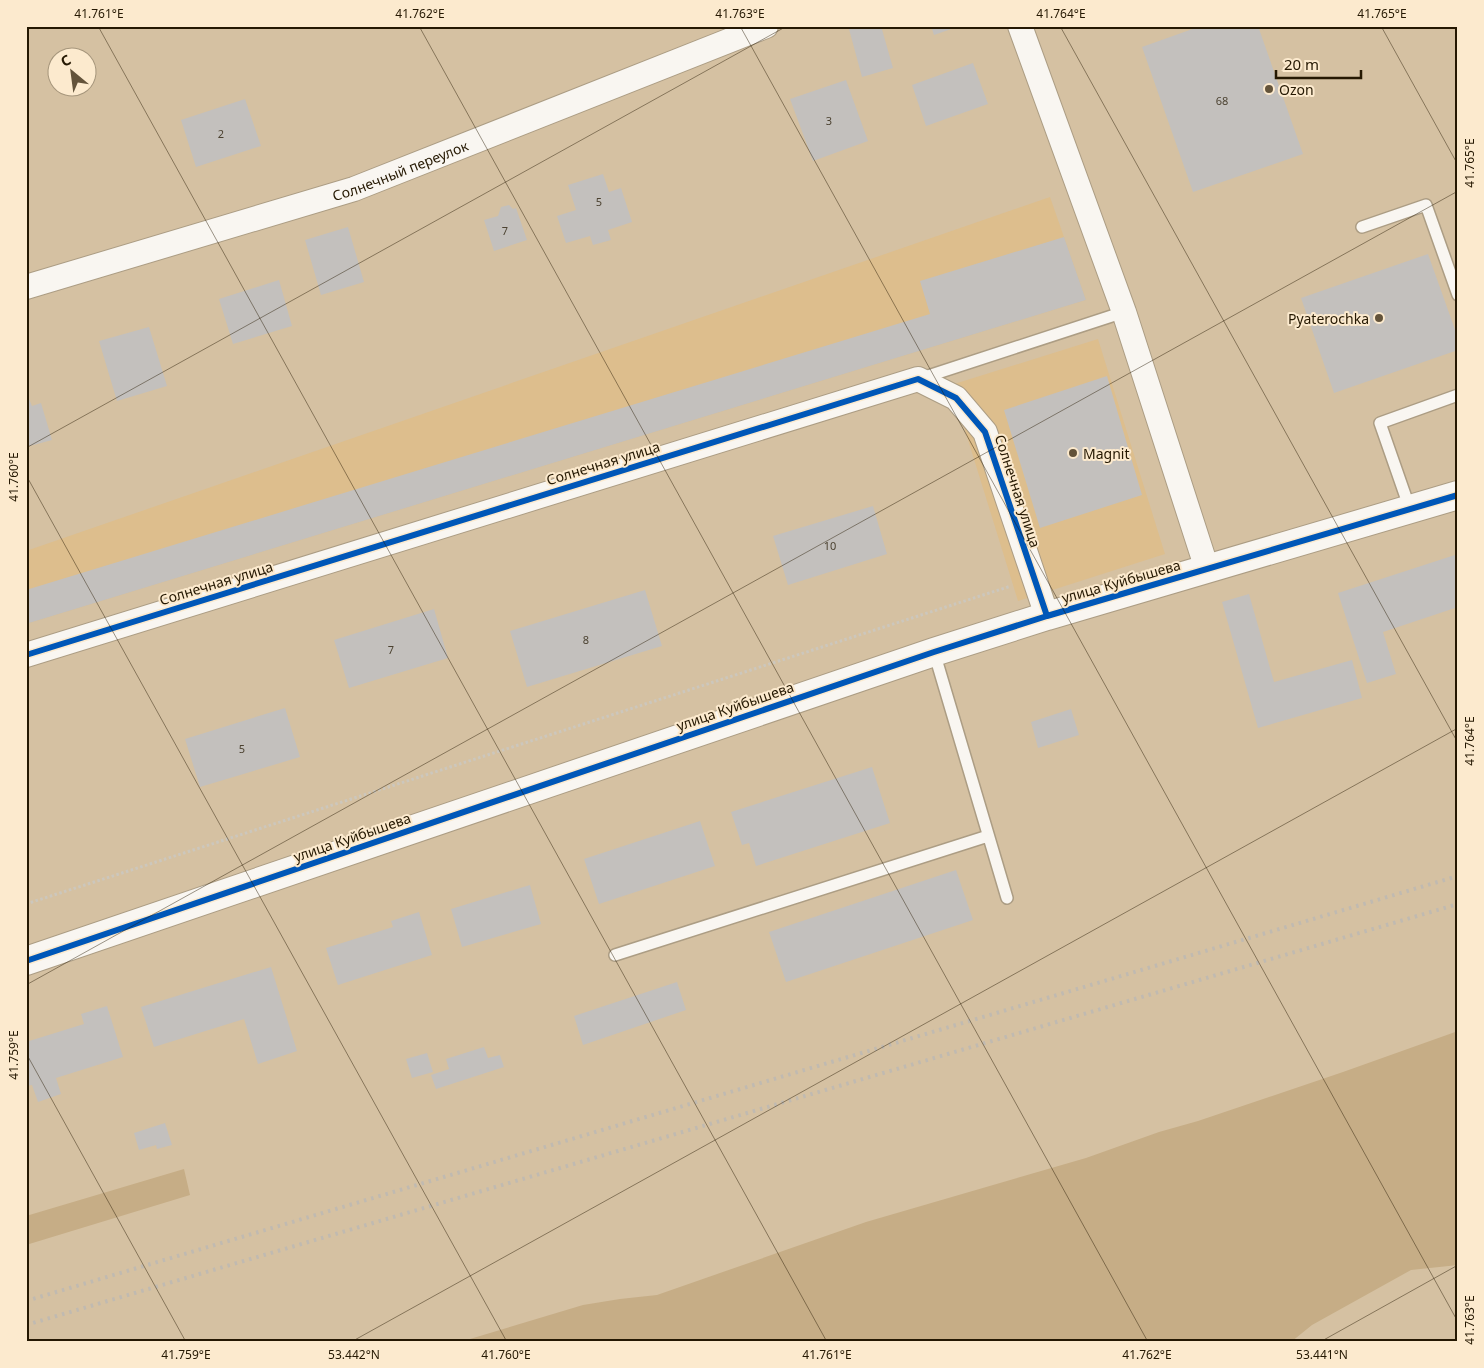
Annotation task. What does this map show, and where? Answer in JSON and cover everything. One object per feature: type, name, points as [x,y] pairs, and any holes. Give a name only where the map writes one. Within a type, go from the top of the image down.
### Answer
[{"type":"street","name":"Солнечный переулок","points":[[26,287],[354,189],[766,26]]},
{"type":"street","points":[[1020,26],[1124,312],[1207,569]]},
{"type":"street","name":"Солнечная улица","points":[[26,655],[918,379],[956,398],[986,432],[1046,616]]},
{"type":"street","name":"улица Куйбышева","points":[[26,961],[934,652],[1046,616],[1458,495]]},
{"type":"lane","points":[[1362,227],[1426,205],[1458,296]]},
{"type":"lane","points":[[918,379],[1124,312]]},
{"type":"lane","points":[[1410,509],[1380,422],[1458,395]]},
{"type":"lane","points":[[934,652],[1007,898]]},
{"type":"lane","points":[[616,955],[988,836]]},
{"type":"path","points":[[26,904],[1034,579]]},
{"type":"shaded area","points":[[1050,197],[1086,300],[26,624],[26,551]]},
{"type":"shaded area","points":[[1098,339],[1165,554],[1018,601],[951,385]]},
{"type":"shaded area","points":[[1458,1031],[1458,1265],[1411,1270],[1312,1325],[1291,1342],[460,1342],[583,1305],[657,1295],[866,1222],[1086,1158],[1343,1072]]},
{"type":"shaded area","points":[[184,1169],[190,1195],[26,1245],[26,1216]]},
{"type":"building","points":[[860,26],[881,26],[893,68],[862,77],[849,29]]},
{"type":"building","points":[[931,26],[957,26],[957,27],[934,35]]},
{"type":"building","points":[[1201,26],[1258,26],[1303,154],[1193,192],[1142,47]]},
{"type":"building","points":[[973,63],[988,104],[926,126],[912,85]]},
{"type":"building","points":[[846,80],[868,141],[813,161],[790,99]]},
{"type":"building","points":[[245,99],[261,146],[196,167],[181,120]]},
{"type":"building","points":[[603,174],[609,192],[621,188],[632,222],[608,230],[611,240],[593,245],[590,236],[566,243],[557,216],[576,210],[568,185]]},
{"type":"building","points":[[509,205],[513,209],[516,208],[527,240],[494,251],[484,220],[498,216],[501,207]]},
{"type":"building","points":[[348,227],[364,282],[321,295],[305,240]]},
{"type":"building","points":[[1064,237],[1086,300],[26,624],[26,590],[930,314],[920,281]]},
{"type":"building","name":"Pyaterochka","points":[[1428,254],[1458,338],[1458,350],[1334,393],[1301,298]]},
{"type":"building","points":[[279,280],[292,326],[233,344],[219,299]]},
{"type":"building","points":[[149,327],[167,386],[117,401],[99,341]]},
{"type":"building","name":"Magnit","points":[[1107,376],[1142,495],[1040,528],[1004,410]]},
{"type":"building","points":[[29,399],[32,406],[41,403],[52,440],[26,447],[26,400]]},
{"type":"building","points":[[873,506],[887,554],[788,585],[773,536]]},
{"type":"building","points":[[1458,554],[1458,607],[1383,632],[1396,674],[1367,683],[1338,593]]},
{"type":"building","points":[[645,590],[662,646],[527,687],[510,631]]},
{"type":"building","points":[[1249,594],[1274,682],[1352,660],[1362,698],[1258,728],[1222,602]]},
{"type":"building","points":[[434,609],[448,658],[349,688],[334,640]]},
{"type":"building","points":[[285,708],[300,757],[200,787],[185,739]]},
{"type":"building","points":[[1071,709],[1079,735],[1038,748],[1031,722]]},
{"type":"building","points":[[872,767],[890,823],[756,866],[749,843],[742,845],[731,812]]},
{"type":"building","points":[[700,821],[715,866],[599,904],[584,859]]},
{"type":"building","points":[[956,870],[973,920],[786,982],[769,932]]},
{"type":"building","points":[[530,885],[541,924],[462,947],[451,909]]},
{"type":"building","points":[[419,912],[432,955],[338,985],[326,948],[393,927],[391,921]]},
{"type":"building","points":[[271,967],[297,1051],[258,1064],[244,1019],[154,1047],[141,1007]]},
{"type":"building","points":[[677,982],[686,1010],[583,1045],[574,1016]]},
{"type":"building","points":[[107,1006],[123,1057],[56,1078],[61,1094],[38,1102],[32,1085],[26,1086],[26,1042],[84,1024],[81,1014]]},
{"type":"building","points":[[484,1047],[488,1058],[500,1055],[504,1067],[436,1089],[431,1075],[449,1069],[446,1059]]},
{"type":"building","points":[[427,1053],[433,1072],[412,1078],[406,1059]]},
{"type":"building","points":[[165,1123],[172,1145],[157,1149],[156,1145],[139,1150],[134,1133]]},
{"type":"railway","points":[[26,1301],[1458,876]]},
{"type":"railway","points":[[26,1325],[1458,904]]},
{"type":"cycle path","points":[[26,655],[918,379],[956,398],[985,432],[1047,616]]},
{"type":"cycle path","points":[[26,961],[934,652],[1047,616],[1458,495]]},
{"type":"place","name":"Ozon","points":[[1269,89]]},
{"type":"place","name":"Pyaterochka","points":[[1379,318]]},
{"type":"place","name":"Magnit","points":[[1073,453]]}]
